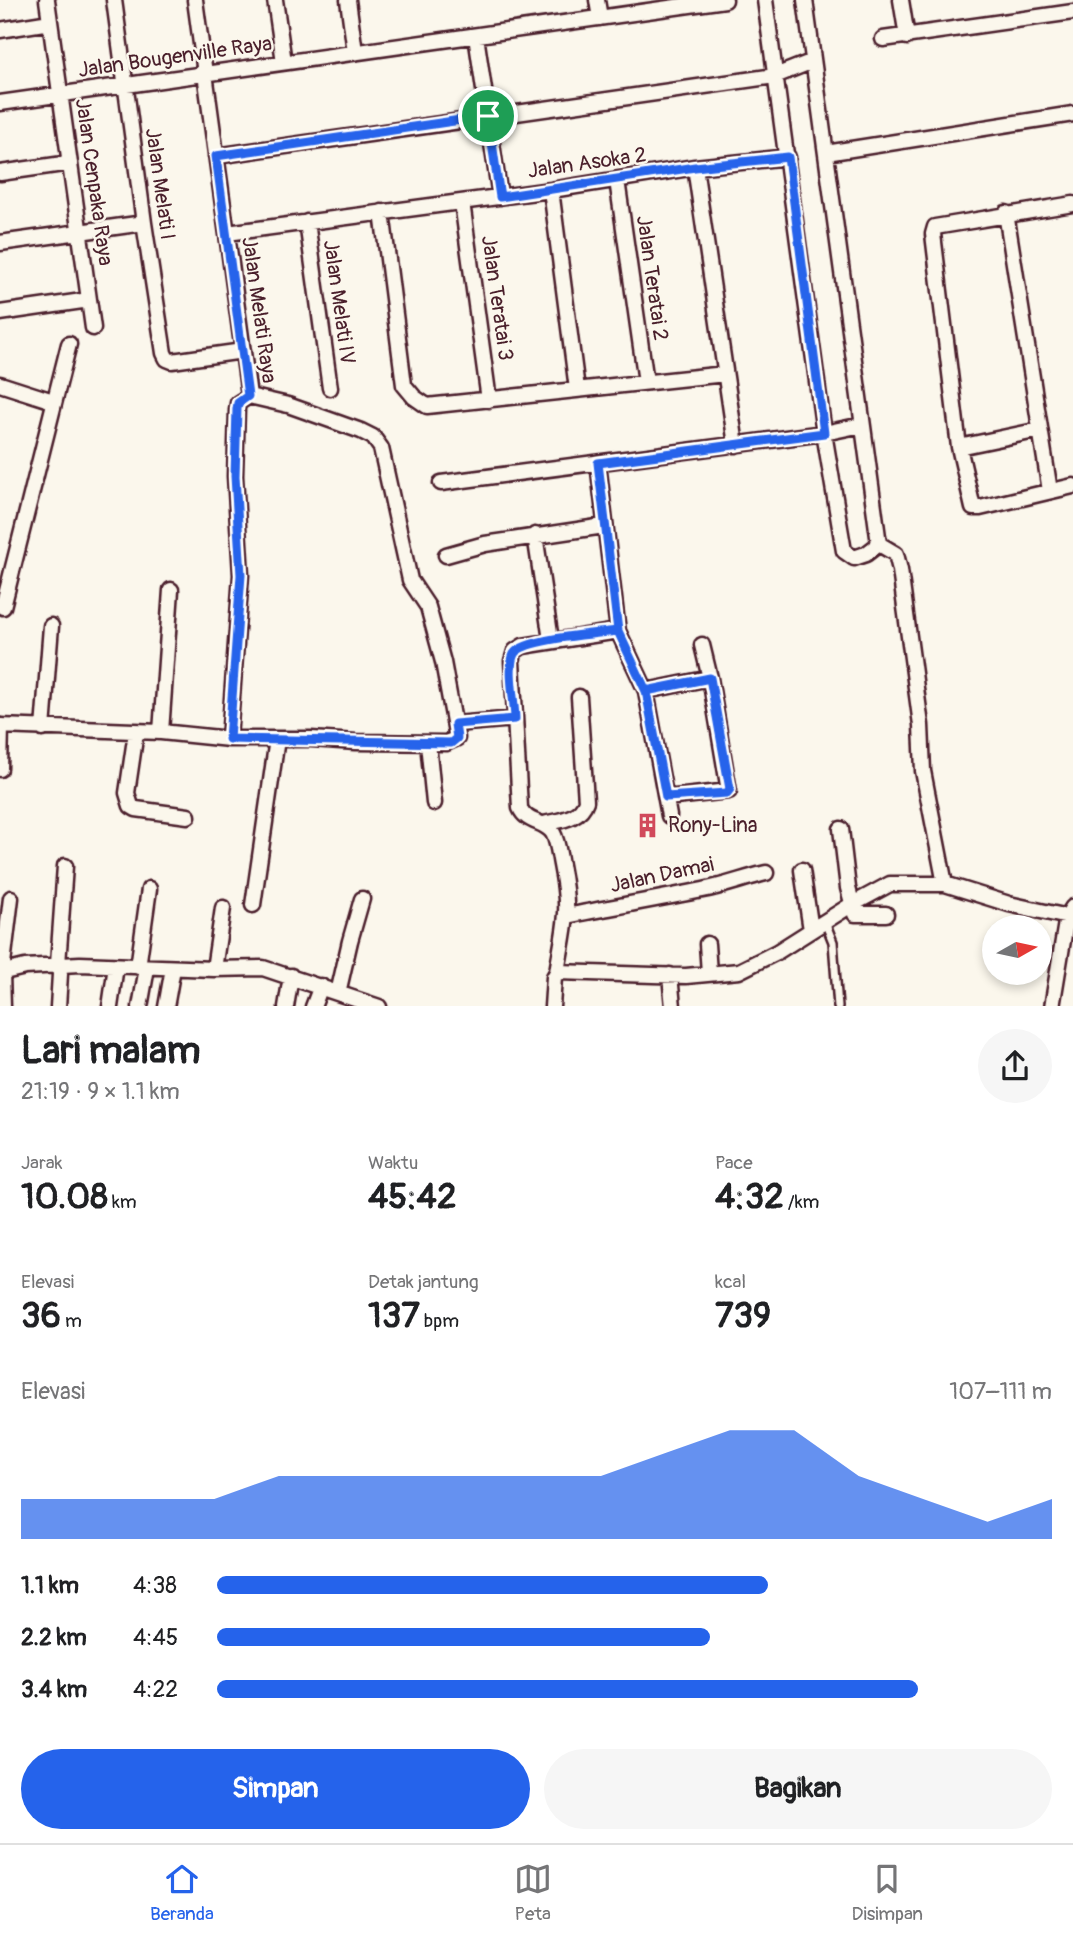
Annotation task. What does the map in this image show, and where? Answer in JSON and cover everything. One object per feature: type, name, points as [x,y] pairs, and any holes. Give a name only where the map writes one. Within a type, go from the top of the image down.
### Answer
[{"type":"street","name":"Jalan Cenpaka Raya","points":[[47,0],[93,328]]},
{"type":"street","name":"Jalan Melati I","points":[[114,0],[164,353],[167,359],[179,360],[243,351]]},
{"type":"street","name":"Jalan Melati Raya","points":[[195,0],[248,396],[288,405],[361,431],[373,437],[381,448],[410,580],[428,607],[443,662],[456,729]]},
{"type":"street","points":[[275,0],[284,62]]},
{"type":"street","points":[[348,0],[355,52]]},
{"type":"street","points":[[597,0],[600,18]]},
{"type":"street","name":"Jalan Bougenville Raya","points":[[0,103],[600,18],[673,4],[725,0]]},
{"type":"street","points":[[765,0],[824,433],[844,551],[854,558],[866,554],[880,544]]},
{"type":"street","points":[[805,0],[880,544],[896,554],[900,570],[922,736],[923,771],[946,884]]},
{"type":"street","points":[[901,0],[906,37]]},
{"type":"street","points":[[883,39],[1070,8]]},
{"type":"street","points":[[0,30],[50,23]]},
{"type":"street","points":[[476,36],[500,197]]},
{"type":"street","points":[[216,156],[775,76],[813,61]]},
{"type":"street","points":[[826,153],[1073,114]]},
{"type":"street","name":"Jalan Asoka 2","points":[[226,233],[551,190],[695,167],[788,157]]},
{"type":"street","points":[[0,173],[70,163]]},
{"type":"street","points":[[695,167],[736,445]]},
{"type":"street","name":"Jalan Teratai 2","points":[[617,180],[646,382]]},
{"type":"street","points":[[551,190],[577,389]]},
{"type":"street","name":"Jalan Teratai 3","points":[[462,202],[489,400]]},
{"type":"street","points":[[1073,204],[936,226],[934,230],[959,447],[971,504],[975,509],[1073,486]]},
{"type":"street","points":[[382,212],[404,385],[414,397],[427,406],[724,374]]},
{"type":"street","points":[[1006,213],[1050,491]]},
{"type":"street","name":"Jalan Melati IV","points":[[307,222],[330,388]]},
{"type":"street","points":[[0,243],[144,223]]},
{"type":"street","points":[[0,313],[89,300]]},
{"type":"street","points":[[3,607],[69,345]]},
{"type":"street","points":[[0,384],[53,401]]},
{"type":"street","points":[[229,739],[241,575],[235,476],[237,409],[238,403],[248,396]]},
{"type":"street","points":[[441,482],[736,445],[862,425]]},
{"type":"street","points":[[959,447],[1040,430]]},
{"type":"street","points":[[598,463],[618,631],[646,691],[669,816]]},
{"type":"street","points":[[446,555],[485,544],[604,526]]},
{"type":"street","points":[[536,535],[551,640]]},
{"type":"street","points":[[161,733],[171,590]]},
{"type":"street","points":[[43,729],[51,626]]},
{"type":"street","points":[[579,697],[586,801],[583,811],[544,824],[529,820],[520,808],[512,661],[515,651],[523,646],[551,640],[618,631]]},
{"type":"street","points":[[666,797],[729,791],[702,645]]},
{"type":"street","points":[[646,691],[710,678]]},
{"type":"street","points":[[0,769],[1,726],[161,733],[229,739],[451,743],[457,738],[456,729],[515,719]]},
{"type":"street","points":[[136,732],[127,793],[131,806],[188,816]]},
{"type":"street","points":[[253,905],[277,739]]},
{"type":"street","points":[[428,743],[434,803]]},
{"type":"street","points":[[544,824],[556,843],[564,885],[566,916],[554,977],[552,1006]]},
{"type":"street","points":[[841,829],[851,905],[855,914],[886,914]]},
{"type":"street","points":[[58,1006],[65,866]]},
{"type":"street","points":[[802,870],[811,930]]},
{"type":"street","name":"Jalan Damai","points":[[566,916],[704,890],[766,873]]},
{"type":"street","points":[[557,972],[670,975],[744,969],[890,884],[946,884],[1009,904],[1071,914],[1052,1006]]},
{"type":"street","points":[[140,1006],[149,889]]},
{"type":"street","points":[[3,1006],[1,972],[10,898]]},
{"type":"street","points":[[345,999],[349,940],[362,899]]},
{"type":"street","points":[[214,970],[223,908]]},
{"type":"street","points":[[707,944],[709,973]]},
{"type":"street","points":[[1,972],[58,964],[214,970],[262,968],[321,986],[345,999],[379,1006]]},
{"type":"street","points":[[110,1006],[116,966]]},
{"type":"street","points":[[166,1006],[173,968]]},
{"type":"street","points":[[670,975],[673,1006]]},
{"type":"street","points":[[286,1006],[291,976]]},
{"type":"street","points":[[313,1006],[321,986]]},
{"type":"lane","points":[[825,921],[833,942],[838,1006]]},
{"type":"place","name":"Rony-Lina","points":[[648,825]]},
{"type":"route","points":[[488,116],[216,156],[248,396],[242,398],[237,409],[235,476],[241,575],[229,739],[451,743],[457,738],[455,724],[515,719],[512,661],[515,651],[523,646],[551,640],[618,631],[646,691],[666,797],[727,793],[730,789],[710,678],[646,691],[618,631],[598,463],[824,433],[788,157],[695,167],[500,197],[488,116]]}]
